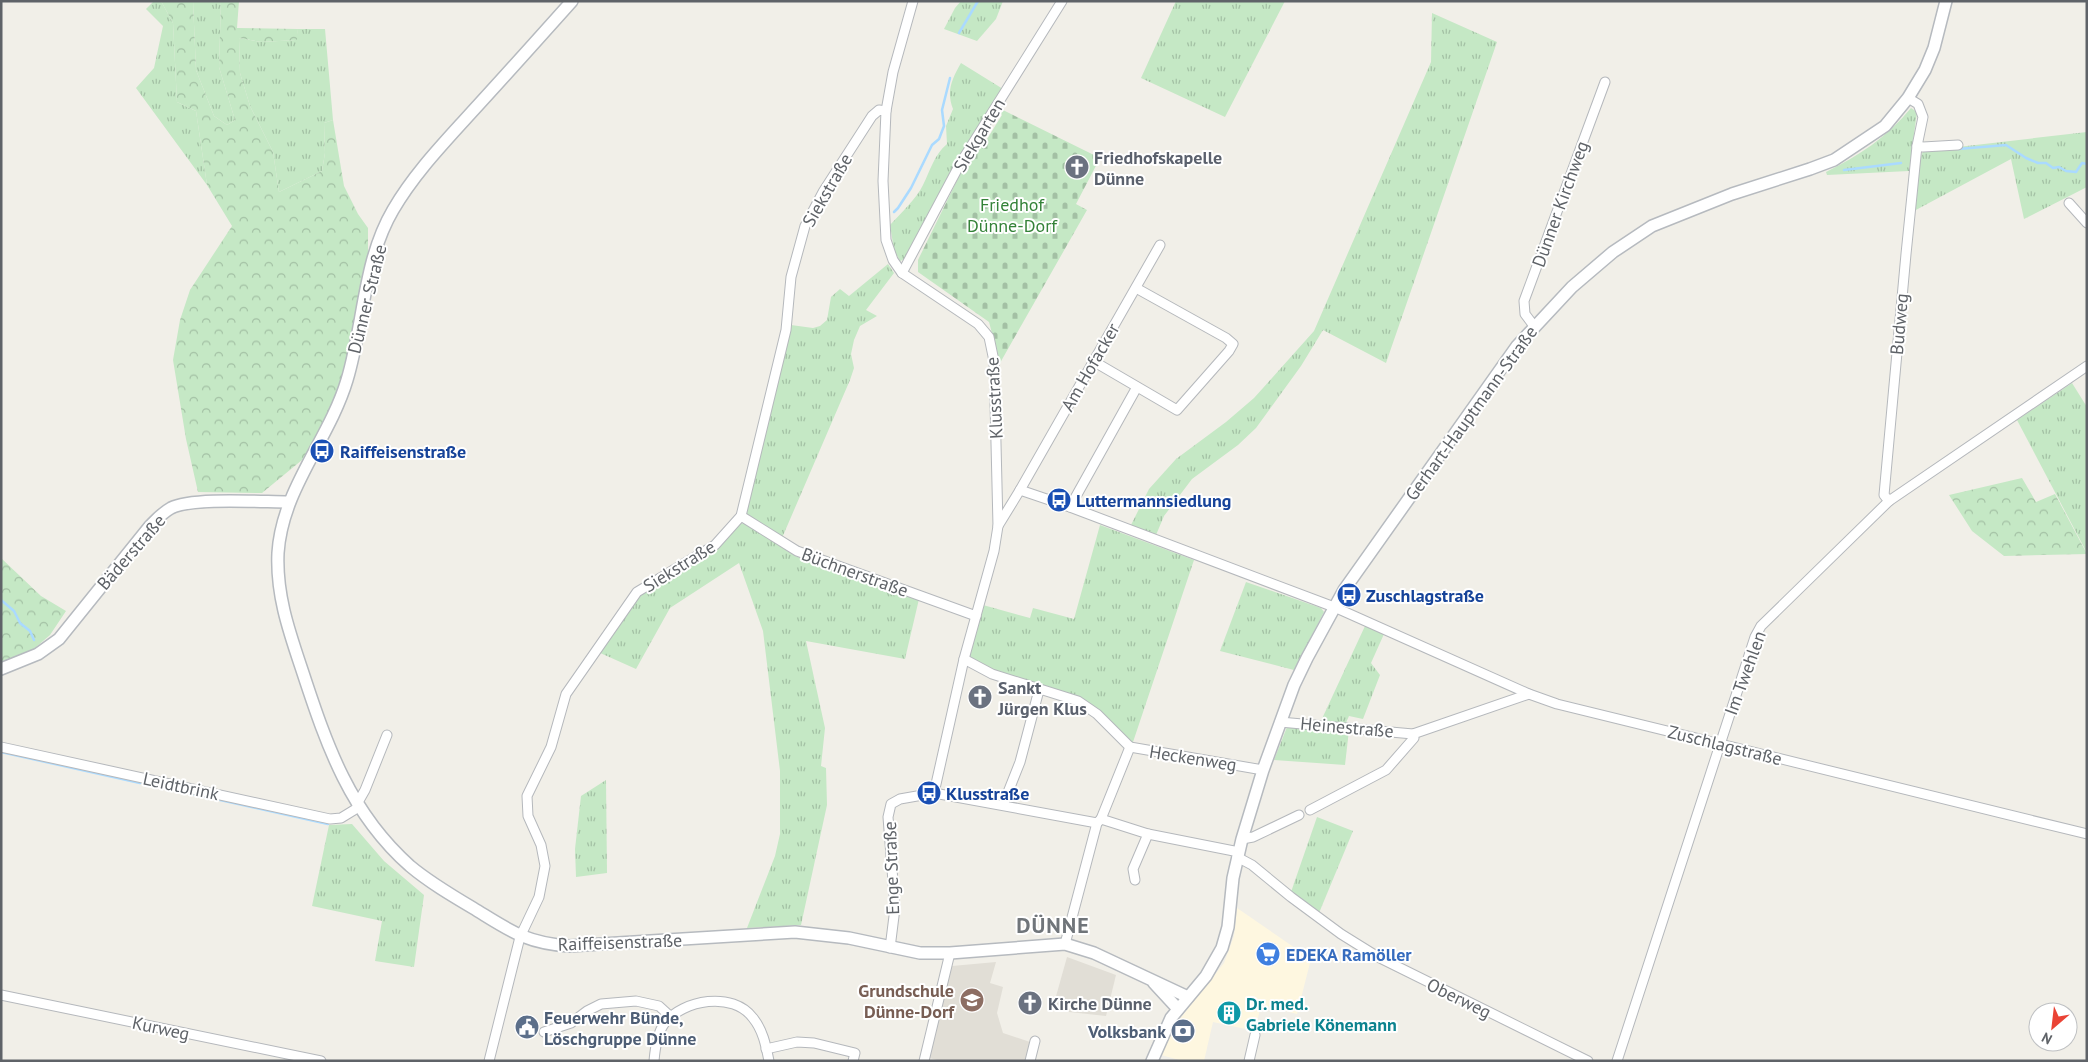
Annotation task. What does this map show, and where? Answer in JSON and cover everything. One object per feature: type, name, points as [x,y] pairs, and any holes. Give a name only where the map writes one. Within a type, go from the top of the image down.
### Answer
[{"type":"street","name":"Dünner Straße","points":[[289,502],[336,408],[347,379],[373,258],[391,212],[421,168],[572,1]]},
{"type":"street","name":"Klusstraße","points":[[913,1],[894,72],[886,111],[884,214],[886,240],[893,260],[902,273],[978,324],[989,337],[994,362],[998,526],[994,552],[964,660],[934,793]]},
{"type":"street","name":"Siekgarten","points":[[902,273],[960,164],[1062,1]]},
{"type":"street","name":"Gerhart-Hauptmann-Straße","points":[[1152,1061],[1164,1032],[1178,1009],[1206,976],[1222,948],[1228,927],[1242,839],[1263,770],[1302,667],[1334,607],[1370,551],[1517,346],[1572,287],[1612,252],[1652,226],[1732,194],[1810,170],[1834,160],[1885,126],[1908,98],[1924,70],[1934,48],[1946,1]]},
{"type":"street","name":"Dünner Kirchweg","points":[[1534,326],[1525,314],[1524,301],[1605,82]]},
{"type":"street","name":"Budweg","points":[[1889,501],[1884,495],[1917,146],[1923,117],[1918,104],[1908,98]]},
{"type":"street","name":"Siekstraße","points":[[488,1061],[520,937],[539,897],[545,866],[541,845],[528,816],[527,796],[551,747],[566,694],[637,592],[715,546],[741,516],[786,330],[791,277],[804,226],[823,192],[872,116],[879,110],[886,111]]},
{"type":"street","points":[[1917,146],[1958,145]]},
{"type":"street","points":[[2069,203],[2087,223]]},
{"type":"street","name":"Am Hofacker","points":[[1020,490],[1160,245]]},
{"type":"street","points":[[1093,361],[1177,410],[1229,350],[1232,344],[1226,338],[1136,288]]},
{"type":"street","name":"Im Twehlen","points":[[1617,1061],[1755,637],[1761,626],[1889,501],[2087,366]]},
{"type":"street","points":[[1070,507],[1137,387]]},
{"type":"street","points":[[998,526],[1020,490]]},
{"type":"street","name":"Zuschlagstraße","points":[[1020,490],[1070,507],[1334,607],[1529,694],[1556,704],[2087,834]]},
{"type":"street","name":"Bäderstraße","points":[[1,669],[38,654],[59,639],[150,526],[171,508],[199,502],[289,502]]},
{"type":"street","name":"Raiffeisenstraße","points":[[289,502],[278,551],[278,578],[283,612],[328,744],[341,776],[358,806],[376,831],[409,865],[428,880],[520,937],[548,944],[569,946],[795,932],[849,938],[920,953],[950,953],[1065,944],[1094,953],[1188,997]]},
{"type":"street","name":"Büchnerstraße","points":[[741,516],[797,551],[976,616]]},
{"type":"street","points":[[964,660],[992,674],[1078,702],[1097,714],[1130,747]]},
{"type":"street","points":[[1003,805],[1020,762],[1039,690]]},
{"type":"street","name":"Heinestraße","points":[[1280,722],[1414,734],[1529,694]]},
{"type":"street","name":"Heinestraße","points":[[1310,810],[1386,770],[1414,738],[1414,734]]},
{"type":"street","points":[[358,806],[388,735]]},
{"type":"street","name":"Leidtbrink","points":[[1,747],[330,819],[341,818],[358,806]]},
{"type":"street","name":"Heckenweg","points":[[1099,821],[1130,747],[1263,770]]},
{"type":"street","points":[[934,793],[1099,821],[1238,855]]},
{"type":"street","name":"Enge Straße","points":[[890,948],[895,908],[888,817],[891,804],[900,799],[934,793]]},
{"type":"street","points":[[1242,839],[1253,837],[1299,815]]},
{"type":"street","points":[[1065,944],[1099,821]]},
{"type":"street","points":[[1135,880],[1133,868],[1148,834]]},
{"type":"street","name":"Oberweg","points":[[1238,855],[1326,923],[1378,958],[1588,1061]]},
{"type":"street","points":[[924,1061],[950,953]]},
{"type":"street","name":"Raiffeisenstraße","points":[[1151,980],[1178,1009]]},
{"type":"street","name":"Kurweg","points":[[1,995],[321,1061]]},
{"type":"street","points":[[544,1032],[571,1023],[586,1011],[601,1004],[636,1001],[659,1006],[671,1017]]},
{"type":"street","points":[[654,1061],[659,1035],[664,1024],[671,1017],[693,1004],[712,1001],[726,1002],[743,1008],[752,1016],[760,1029],[769,1061]]},
{"type":"street","points":[[1249,1061],[1255,1035]]},
{"type":"street","points":[[1030,1061],[1035,1041]]},
{"type":"street","points":[[766,1049],[797,1042],[814,1043],[855,1053],[853,1061]]},
{"type":"shaded area","points":[[1237,908],[1311,959],[1297,1014],[1261,1005],[1255,1031],[1213,1022],[1204,1061],[1183,1061],[1161,1055],[1179,1020],[1224,963],[1234,936]]},
{"type":"shaded area","points":[[1067,957],[1116,975],[1106,1016],[1069,1012],[1053,1007]]},
{"type":"shaded area","name":"Grundschule Dünne-Dorf","points":[[996,962],[990,983],[1003,987],[997,1013],[1003,1033],[1030,1042],[1025,1061],[941,1061],[929,1058],[952,966]]},
{"type":"green space","points":[[154,1],[161,1],[173,23],[177,102],[196,111],[207,185],[136,88],[154,68],[163,26],[146,9]]},
{"type":"green space","points":[[161,1],[193,1],[196,70],[214,116],[227,125],[235,120],[219,67],[221,1],[239,1],[237,28],[298,29],[297,40],[261,42],[239,38],[240,73],[250,106],[273,152],[279,192],[322,171],[325,153],[324,123],[333,120],[344,186],[358,214],[368,228],[368,259],[346,373],[314,441],[302,460],[262,493],[198,492],[186,439],[173,360],[180,320],[190,290],[232,226],[207,185],[196,111],[177,102],[173,23]]},
{"type":"green space","points":[[193,1],[221,1],[219,67],[235,120],[227,125],[214,116],[196,70]]},
{"type":"green space","points":[[961,1],[1003,1],[996,19],[977,41],[944,29]]},
{"type":"green space","points":[[1176,1],[1285,1],[1225,117],[1141,78]]},
{"type":"green space","points":[[1432,13],[1497,42],[1386,363],[1323,330],[1301,366],[1256,428],[1238,445],[1192,479],[1164,516],[1156,535],[1131,525],[1149,489],[1176,459],[1226,422],[1254,398],[1314,331],[1431,62]]},
{"type":"green space","points":[[298,29],[325,29],[333,120],[324,123],[325,153],[322,171],[279,192],[273,152],[250,106],[240,73],[239,38],[261,42],[296,40]]},
{"type":"green space","points":[[961,63],[1003,89],[907,258],[900,261],[894,250],[890,225],[917,195],[936,158],[947,144],[946,126],[953,109],[950,96],[951,85]]},
{"type":"green space","name":"Friedhof Dünne-Dorf","points":[[999,108],[1100,158],[1076,204],[1087,210],[1000,363],[989,322],[918,272],[918,260],[971,152],[978,141],[984,144],[1002,115],[997,111]]},
{"type":"green space","points":[[1911,108],[1917,112],[1909,171],[1827,175],[1826,172],[1850,159],[1882,137]]},
{"type":"green space","points":[[2087,132],[2087,187],[2024,219],[2011,159],[1914,211],[1919,162],[1923,151]]},
{"type":"green space","points":[[888,264],[894,273],[866,310],[877,316],[860,326],[854,340],[851,354],[854,368],[850,380],[782,538],[746,515],[791,325],[813,328],[820,326],[827,320],[831,297],[840,289],[849,296]]},
{"type":"green space","points":[[2072,383],[2087,407],[2087,553],[2017,420]]},
{"type":"green space","points":[[2022,478],[2036,502],[2055,494],[2087,554],[2004,556],[1972,531],[1949,495]]},
{"type":"green space","points":[[739,523],[746,524],[795,556],[919,599],[905,659],[806,641],[825,728],[821,766],[826,768],[827,805],[801,925],[747,928],[775,856],[780,834],[780,771],[763,631],[739,563],[670,608],[636,669],[598,652],[639,594],[717,549]]},
{"type":"green space","points":[[1100,525],[1194,560],[1132,745],[1098,713],[992,671],[967,658],[983,605],[1030,618],[1033,608],[1074,619]]},
{"type":"green space","points":[[1,558],[41,596],[66,611],[50,635],[28,654],[1,664]]},
{"type":"green space","points":[[1246,582],[1321,608],[1324,612],[1294,670],[1220,651]]},
{"type":"green space","points":[[1365,626],[1384,634],[1371,663],[1380,675],[1363,719],[1349,716],[1345,725],[1320,723]]},
{"type":"green space","points":[[1287,727],[1349,730],[1345,765],[1274,760]]},
{"type":"green space","points":[[606,780],[607,873],[576,877],[575,849],[581,796]]},
{"type":"green space","points":[[1317,817],[1353,831],[1319,913],[1291,892]]},
{"type":"green space","points":[[352,824],[384,861],[424,895],[414,967],[375,961],[382,921],[312,906],[329,825]]},
{"type":"waterway","points":[[959,33],[978,1]]},
{"type":"waterway","points":[[894,212],[911,188],[932,145],[939,139],[944,126],[942,110],[950,78]]},
{"type":"waterway","points":[[1958,149],[2006,145],[2026,158],[2038,163],[2046,163],[2053,168],[2059,167],[2066,171],[2076,172],[2082,163],[2087,164]]},
{"type":"waterway","points":[[1844,170],[1901,163]]},
{"type":"waterway","points":[[1,600],[14,611],[20,623],[30,631],[34,640]]},
{"type":"waterway","points":[[1,752],[140,783]]},
{"type":"waterway","points":[[153,785],[328,824]]},
{"type":"place","name":"Friedhofskapelle Dünne","points":[[1077,167]]},
{"type":"place","name":"Raiffeisenstraße","points":[[322,451]]},
{"type":"place","name":"Luttermannsiedlung","points":[[1059,500]]},
{"type":"place","name":"Zuschlagstraße","points":[[1349,595]]},
{"type":"place","name":"Sankt Jürgen Klus","points":[[980,697]]},
{"type":"place","name":"Klusstraße","points":[[929,793]]},
{"type":"place","name":"EDEKA Ramöller","points":[[1268,954]]},
{"type":"place","name":"Grundschule Dünne-Dorf","points":[[972,1000]]},
{"type":"place","name":"Kirche Dünne","points":[[1030,1003]]},
{"type":"place","name":"Dr. med. Gabriele Könemann","points":[[1229,1013]]},
{"type":"place","name":"Feuerwehr Bünde, Löschgruppe Dünne","points":[[527,1027]]},
{"type":"place","name":"Volksbank","points":[[1183,1031]]},
{"type":"district","name":"DÜNNE","points":[[1053,925]]}]
